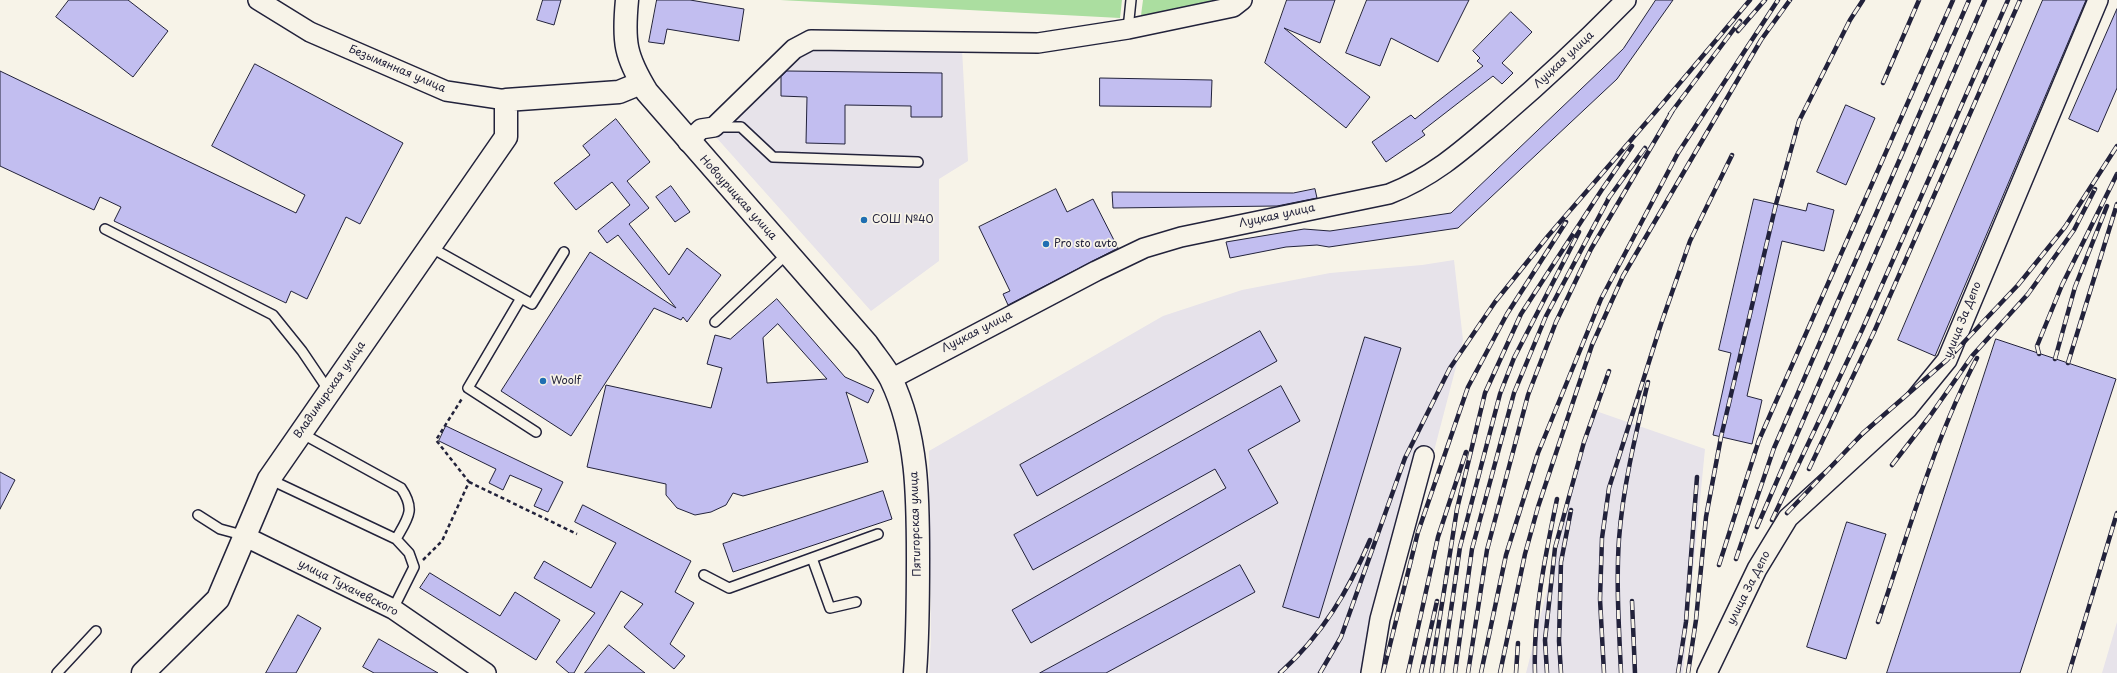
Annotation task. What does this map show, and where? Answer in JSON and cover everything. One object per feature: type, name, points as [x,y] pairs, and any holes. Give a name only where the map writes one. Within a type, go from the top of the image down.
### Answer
[{"type":"main road","name":"Новоурицкая улица","points":[[627,0],[624,27],[628,56],[647,92],[688,142],[788,253],[867,344],[891,378]]},
{"type":"main road","name":"Безымянная улица","points":[[506,100],[619,92],[641,83]]},
{"type":"main road","name":"Владимирская улица","points":[[143,673],[218,600],[269,479],[506,137],[506,100]]},
{"type":"main road","name":"Пятигорская улица","points":[[891,378],[902,408],[913,447],[918,511],[918,630],[915,673]]},
{"type":"street","name":"Безымянная улица","points":[[258,0],[310,32],[446,91],[506,100]]},
{"type":"street","points":[[688,142],[701,128],[714,126],[794,49],[810,40],[1038,43],[1128,29],[1233,7],[1242,0]]},
{"type":"street","name":"Луцкая улица","points":[[891,378],[1096,271],[1144,248],[1181,237],[1389,194],[1413,184],[1452,159],[1516,105],[1594,33],[1626,0]]},
{"type":"street","name":"улица За Депо","points":[[1706,673],[1756,568],[1788,518],[1907,409],[1947,360],[1966,310],[2098,0]]},
{"type":"street","points":[[1371,673],[1380,619],[1424,456]]},
{"type":"street","name":"улица Тухачевского","points":[[246,536],[393,609],[486,673]]},
{"type":"lane","points":[[1128,29],[1131,0]]},
{"type":"lane","points":[[714,126],[741,127],[773,157],[918,162]]},
{"type":"lane","points":[[105,229],[273,315],[302,351],[329,391]]},
{"type":"lane","points":[[430,246],[532,304],[564,252]]},
{"type":"lane","points":[[715,322],[788,253]]},
{"type":"lane","points":[[521,298],[468,388],[536,432]]},
{"type":"lane","points":[[301,433],[401,488],[410,500],[408,517],[396,539]]},
{"type":"lane","points":[[269,479],[396,539],[409,553],[414,567],[393,609]]},
{"type":"lane","points":[[198,515],[220,529],[246,536]]},
{"type":"lane","points":[[704,575],[728,588],[878,534]]},
{"type":"lane","points":[[812,558],[830,608],[856,602]]},
{"type":"lane","points":[[57,673],[96,631]]},
{"type":"path","points":[[468,388],[436,440],[469,482],[577,534]]},
{"type":"path","points":[[412,571],[442,541],[469,482]]},
{"type":"shaded area","name":"СОШ №40","points":[[962,49],[968,161],[939,179],[939,261],[871,311],[715,136],[803,51]]},
{"type":"shaded area","points":[[1454,260],[1463,340],[1376,673],[929,673],[931,639],[929,451],[1163,316],[1242,290],[1330,273],[1422,265]]},
{"type":"shaded area","points":[[1593,410],[1705,449],[1683,673],[1526,673]]},
{"type":"shaded area","points":[[2117,622],[2117,673],[2102,673]]},
{"type":"green space","points":[[780,0],[1122,0],[1120,18]]},
{"type":"green space","points":[[1143,0],[1217,0],[1140,23]]},
{"type":"building","points":[[69,0],[128,0],[168,31],[133,77],[56,17]]},
{"type":"building","points":[[543,0],[561,0],[554,25],[537,20]]},
{"type":"building","points":[[657,0],[690,0],[744,9],[739,41],[667,29],[664,44],[649,42]]},
{"type":"building","points":[[1287,0],[1335,0],[1320,43],[1284,28],[1370,97],[1346,128],[1265,63]]},
{"type":"building","points":[[1367,0],[1469,0],[1438,62],[1391,38],[1380,66],[1346,53]]},
{"type":"building","points":[[1656,0],[1673,0],[1617,79],[1458,228],[1329,247],[1317,245],[1286,247],[1230,258],[1226,242],[1304,229],[1330,231],[1451,213],[1623,49]]},
{"type":"building","points":[[2043,0],[2086,0],[1935,356],[1898,340]]},
{"type":"building","points":[[2117,9],[2117,88],[2098,132],[2069,119]]},
{"type":"building","points":[[1511,12],[1532,32],[1502,63],[1513,73],[1502,84],[1493,76],[1422,131],[1425,135],[1386,162],[1372,142],[1411,115],[1415,119],[1483,66],[1477,61],[1480,58],[1473,51]]},
{"type":"building","points":[[255,64],[403,143],[360,224],[346,217],[307,299],[291,291],[286,303],[114,221],[121,207],[100,197],[94,210],[0,166],[0,71],[296,213],[305,195],[212,146]]},
{"type":"building","points":[[787,71],[942,73],[942,117],[911,117],[911,106],[845,105],[845,144],[806,143],[807,97],[781,96],[781,77]]},
{"type":"building","points":[[1100,78],[1212,80],[1211,107],[1100,106]]},
{"type":"building","points":[[1846,105],[1875,118],[1846,185],[1817,172]]},
{"type":"building","points":[[616,119],[650,162],[627,181],[649,208],[629,224],[669,275],[687,248],[721,275],[687,322],[683,317],[681,320],[654,308],[571,436],[501,391],[590,252],[676,308],[618,235],[607,243],[598,231],[630,205],[612,182],[576,210],[554,183],[590,155],[583,146]]},
{"type":"building","points":[[671,186],[690,212],[675,222],[656,197]]},
{"type":"building","points":[[1056,189],[1067,212],[1093,199],[1118,248],[1008,305],[1003,294],[1010,291],[979,227]]},
{"type":"building","points":[[1315,189],[1317,198],[1277,206],[1113,208],[1112,192],[1293,193]]},
{"type":"building","points":[[1754,199],[1806,211],[1808,203],[1834,210],[1824,251],[1782,241],[1747,396],[1762,400],[1752,444],[1713,435],[1731,353],[1719,350]]},
{"type":"building","points":[[777,299],[845,377],[874,390],[868,403],[846,392],[868,462],[743,496],[733,493],[726,505],[711,512],[695,515],[677,508],[666,495],[666,484],[587,467],[606,385],[711,408],[722,368],[707,364],[715,335],[730,339]],"holes":[[[778,324],[827,379],[767,383],[763,338]]]},
{"type":"building","points":[[1260,331],[1277,361],[1037,496],[1020,465]]},
{"type":"building","points":[[1365,337],[1401,348],[1319,618],[1283,607]]},
{"type":"building","points":[[1996,339],[2116,379],[2020,673],[1887,673]]},
{"type":"building","points":[[1281,386],[1300,421],[1248,450],[1278,503],[1031,643],[1012,610],[1226,488],[1215,469],[1033,570],[1014,535]]},
{"type":"building","points":[[446,426],[563,482],[548,512],[534,506],[542,489],[510,475],[503,490],[489,483],[496,469],[439,441]]},
{"type":"building","points":[[0,472],[15,480],[0,509]]},
{"type":"building","points":[[883,491],[892,519],[733,572],[723,544]]},
{"type":"building","points":[[583,505],[691,561],[675,592],[694,603],[670,644],[685,656],[674,669],[624,627],[643,604],[621,591],[574,673],[569,673],[556,662],[595,613],[534,578],[544,561],[591,588],[616,543],[575,522]]},
{"type":"building","points":[[1847,522],[1886,534],[1846,659],[1807,647]]},
{"type":"building","points":[[1240,565],[1255,592],[1106,673],[1040,673]]},
{"type":"building","points":[[430,573],[500,616],[515,592],[560,620],[536,660],[420,588]]},
{"type":"building","points":[[298,615],[321,628],[296,673],[266,673]]},
{"type":"building","points":[[379,639],[438,673],[374,673],[363,667]]},
{"type":"building","points":[[609,645],[645,673],[585,673]]},
{"type":"railway","points":[[1320,673],[1341,637],[1405,458],[1450,368],[1495,302],[1548,236],[1750,0]]},
{"type":"railway","points":[[1738,31],[1765,0]]},
{"type":"railway","points":[[1481,673],[1506,555],[1538,453],[1601,299],[1678,153],[1778,0]]},
{"type":"railway","points":[[1500,673],[1525,554],[1538,507],[1592,345],[1623,276],[1761,40],[1790,0]]},
{"type":"railway","points":[[1688,673],[1696,620],[1706,517],[1721,437],[1776,204],[1799,121],[1850,20],[1863,0]]},
{"type":"railway","points":[[1883,83],[1919,0]]},
{"type":"railway","points":[[1719,565],[1759,440],[1953,0]]},
{"type":"railway","points":[[1736,559],[1774,448],[1969,0]]},
{"type":"railway","points":[[1757,527],[1985,0]]},
{"type":"railway","points":[[1772,520],[1862,330],[2008,0]]},
{"type":"railway","points":[[1809,469],[1874,332],[2020,0]]},
{"type":"railway","points":[[1670,114],[1740,21]]},
{"type":"railway","points":[[1468,673],[1487,550],[1528,395],[1556,322],[1591,249],[1673,110]]},
{"type":"railway","points":[[1431,673],[1457,509],[1485,393],[1521,314],[1632,146]]},
{"type":"railway","points":[[1787,513],[1863,433],[1947,360],[2018,285],[2065,227],[2117,146]]},
{"type":"railway","points":[[1608,199],[1645,148]]},
{"type":"railway","points":[[1604,673],[1600,599],[1602,538],[1609,488],[1661,324],[1690,241],[1732,155]]},
{"type":"railway","points":[[2039,354],[2037,346],[2062,285],[2117,174]]},
{"type":"railway","points":[[1892,465],[1930,416],[1972,356],[2028,294],[2074,230],[2095,189]]},
{"type":"railway","points":[[1455,673],[1472,549],[1514,393],[1546,316],[1610,196]]},
{"type":"railway","points":[[2068,363],[2117,204]]},
{"type":"railway","points":[[2055,359],[2075,287],[2107,206]]},
{"type":"railway","points":[[1383,673],[1418,532],[1468,387],[1507,314],[1566,222]]},
{"type":"railway","points":[[1442,673],[1460,547],[1500,394],[1514,358],[1579,232]]},
{"type":"railway","points":[[1878,622],[1935,454],[1948,421],[1977,358]]},
{"type":"railway","points":[[1547,673],[1545,640],[1555,548],[1584,442],[1609,371]]},
{"type":"railway","points":[[1621,673],[1618,589],[1619,539],[1627,479],[1648,382]]},
{"type":"railway","points":[[1408,673],[1438,537],[1466,452]]},
{"type":"railway","points":[[1678,673],[1686,622],[1697,477]]},
{"type":"railway","points":[[1535,673],[1538,607],[1544,564],[1557,499]]},
{"type":"railway","points":[[1561,673],[1559,641],[1561,562],[1571,510]]},
{"type":"railway","points":[[2069,673],[2117,513]]},
{"type":"railway","points":[[1280,673],[1309,644],[1332,612],[1353,577],[1370,540]]},
{"type":"railway","points":[[1421,673],[1437,601]]},
{"type":"railway","points":[[1632,601],[1635,673]]},
{"type":"railway","points":[[1516,673],[1518,643]]},
{"type":"place","name":"СОШ №40","points":[[864,220]]},
{"type":"place","name":"Pro sto avto","points":[[1046,244]]},
{"type":"place","name":"Woolf","points":[[543,381]]}]
